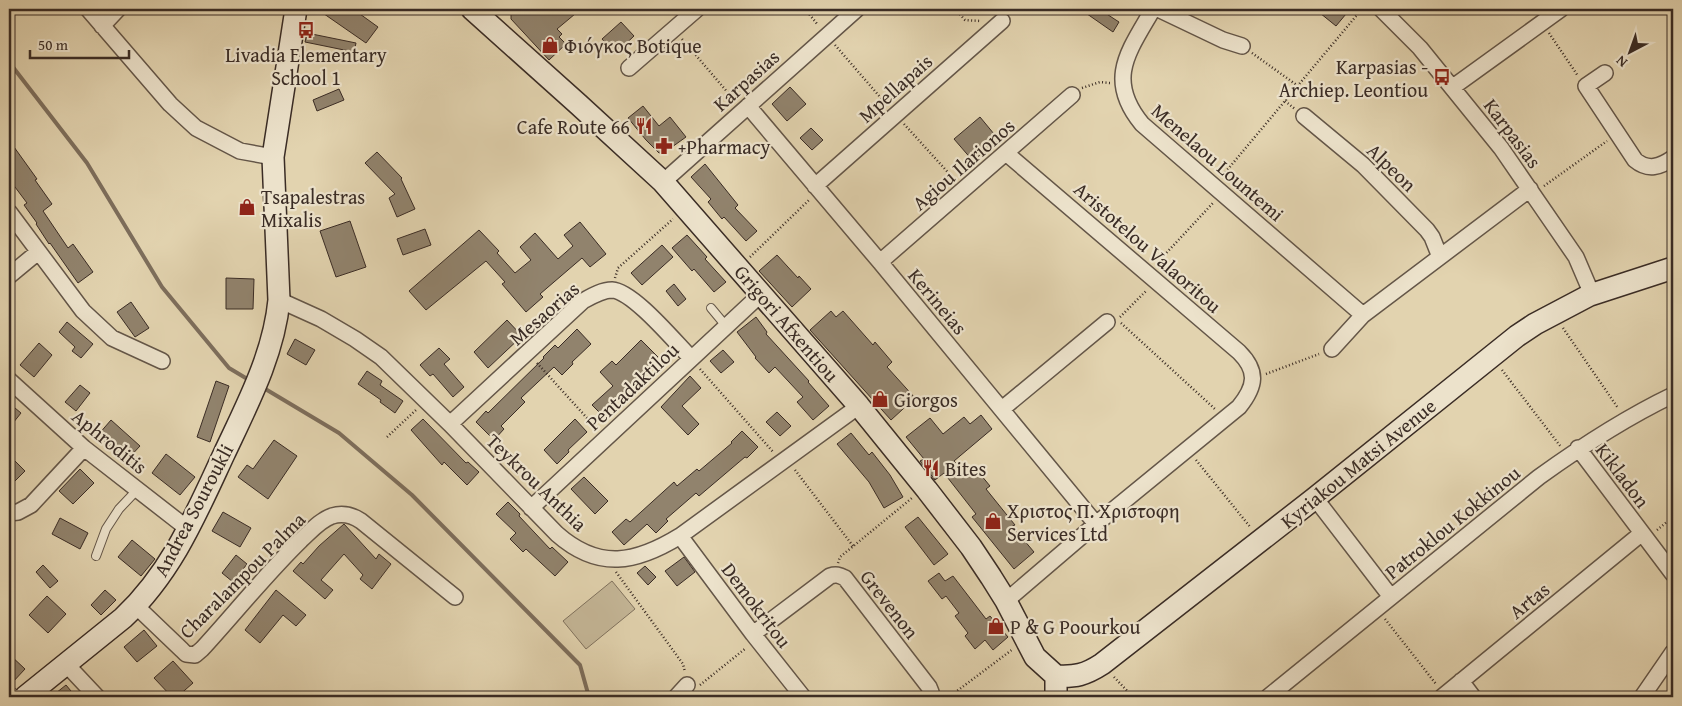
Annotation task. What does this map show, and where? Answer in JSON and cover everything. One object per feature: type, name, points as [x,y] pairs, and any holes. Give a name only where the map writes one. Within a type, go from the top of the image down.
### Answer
[{"type":"street","points":[[88,9],[170,104],[196,128],[240,151],[273,157]]},
{"type":"street","points":[[102,26],[118,9]]},
{"type":"street","name":"Andrea Souroukli","points":[[25,697],[110,630],[136,606],[161,576],[188,529],[242,416],[268,351],[276,322],[279,300],[273,157],[296,9]]},
{"type":"street","points":[[629,68],[697,9]]},
{"type":"street","name":"Karpasias","points":[[663,182],[857,9]]},
{"type":"street","name":"Menelaou Lountemi","points":[[1153,9],[1127,55],[1124,64],[1123,84],[1129,105],[1142,124],[1364,315]]},
{"type":"street","points":[[1158,9],[1223,40],[1242,46]]},
{"type":"street","name":"Karpasias","points":[[1381,9],[1401,28],[1453,87],[1501,148],[1576,257],[1583,270],[1590,296]]},
{"type":"street","name":"Grigori Afxentiou","points":[[479,10],[663,182],[859,406],[971,547],[1006,601],[1035,658],[1056,676]]},
{"type":"street","points":[[1453,87],[1559,10]]},
{"type":"street","name":"Mpellapais","points":[[817,188],[1002,21]]},
{"type":"street","points":[[1605,73],[1586,86],[1635,160],[1644,166],[1654,167],[1661,166],[1673,158]]},
{"type":"street","name":"Agiou Ilarionos","points":[[880,262],[1072,95]]},
{"type":"street","name":"Kerineias","points":[[745,108],[880,262],[1096,524]]},
{"type":"street","name":"Alpeon","points":[[1304,116],[1363,165],[1427,230],[1440,257]]},
{"type":"street","name":"Aristotelou Valaoritou","points":[[1006,153],[1239,352],[1250,366],[1253,379]]},
{"type":"street","points":[[1332,350],[1364,315],[1440,257],[1531,192]]},
{"type":"street","points":[[9,212],[83,311],[112,338],[162,361]]},
{"type":"street","points":[[9,276],[38,252]]},
{"type":"street","name":"Kyriakou Matsi Avenue","points":[[1056,676],[1075,677],[1091,671],[1102,664],[1315,498],[1517,336],[1553,314],[1590,296],[1673,268]]},
{"type":"street","name":"Mesaorias","points":[[450,424],[583,301],[604,291],[613,290],[620,292],[636,302],[691,358]]},
{"type":"street","name":"Pentadaktilou","points":[[531,508],[761,294]]},
{"type":"street","name":"Teykrou Anthia","points":[[279,300],[309,312],[381,357],[450,424],[557,534],[587,554],[607,559],[622,560],[634,558],[680,536],[859,406]]},
{"type":"street","points":[[1002,409],[1107,322]]},
{"type":"street","points":[[1006,601],[1096,524],[1239,407],[1249,394],[1253,379]]},
{"type":"street","name":"Aphroditis","points":[[9,380],[84,448],[188,529]]},
{"type":"street","name":"Patroklou Kokkinou","points":[[1268,697],[1539,477],[1573,452],[1626,420],[1673,395]]},
{"type":"street","points":[[9,513],[18,512],[31,505],[84,448]]},
{"type":"street","name":"Kikladon","points":[[1573,452],[1644,536],[1673,574]]},
{"type":"street","points":[[1315,498],[1390,597]]},
{"type":"street","name":"Charalampou Palma","points":[[136,606],[186,654],[195,654],[202,649],[293,548],[330,517],[343,515],[355,517],[361,521],[455,596]]},
{"type":"street","name":"Demokritou","points":[[680,536],[803,697]]},
{"type":"street","name":"Artas","points":[[1443,696],[1644,536]]},
{"type":"street","name":"Grevenon","points":[[755,636],[835,574],[845,578],[930,687],[930,697]]},
{"type":"street","points":[[1642,697],[1673,652]]},
{"type":"street","points":[[66,664],[97,697]]},
{"type":"street","points":[[1056,676],[1056,697]]},
{"type":"street","points":[[1461,681],[1473,697]]},
{"type":"street","points":[[676,697],[687,685]]},
{"type":"lane","points":[[711,308],[726,326]]},
{"type":"lane","points":[[96,556],[106,529],[119,509],[137,490]]},
{"type":"lane","points":[[9,689],[18,697]]},
{"type":"path","points":[[805,9],[827,36]]},
{"type":"path","points":[[955,9],[965,20],[1002,21]]},
{"type":"path","points":[[1226,418],[1117,320],[1298,86],[1362,9]]},
{"type":"path","points":[[1542,24],[1586,86]]},
{"type":"path","points":[[673,30],[745,108]]},
{"type":"path","points":[[1242,46],[1298,86]]},
{"type":"path","points":[[1072,95],[1088,85],[1100,82],[1123,84]]},
{"type":"path","points":[[1531,192],[1617,134]]},
{"type":"path","points":[[738,268],[817,188]]},
{"type":"path","points":[[613,290],[618,268],[685,208]]},
{"type":"path","points":[[1553,314],[1626,420]]},
{"type":"path","points":[[1253,379],[1332,350]]},
{"type":"path","points":[[527,353],[606,438]]},
{"type":"path","points":[[1491,356],[1573,452]]},
{"type":"path","points":[[691,358],[784,460],[853,546]]},
{"type":"path","points":[[387,437],[426,401]]},
{"type":"path","points":[[1188,449],[1261,540]]},
{"type":"path","points":[[840,557],[925,487]]},
{"type":"path","points":[[1644,536],[1673,517]]},
{"type":"path","points":[[607,559],[683,664],[687,685],[701,685],[755,636]]},
{"type":"path","points":[[1377,608],[1443,696]]},
{"type":"path","points":[[949,697],[1026,640]]},
{"type":"path","points":[[1102,664],[1133,697]]},
{"type":"shaded area","points":[[612,581],[635,609],[586,649],[563,621]]},
{"type":"building","points":[[317,9],[353,9],[378,27],[366,43]]},
{"type":"building","points":[[511,9],[581,9],[557,29],[562,34],[559,37],[566,44],[549,60],[511,19]]},
{"type":"building","points":[[1080,9],[1099,9],[1119,22],[1113,32]]},
{"type":"building","points":[[1315,9],[1340,9],[1346,14],[1336,26]]},
{"type":"building","points":[[621,22],[634,36],[615,54],[602,39]]},
{"type":"building","points":[[307,33],[356,43],[354,52],[305,42]]},
{"type":"building","points":[[790,87],[806,104],[787,121],[772,104]]},
{"type":"building","points":[[339,89],[344,100],[317,111],[313,100]]},
{"type":"building","points":[[643,106],[659,126],[670,117],[686,137],[665,152],[659,153],[628,118]]},
{"type":"building","points":[[980,117],[999,140],[973,161],[954,139]]},
{"type":"building","points":[[811,128],[823,140],[812,150],[800,138]]},
{"type":"building","points":[[9,140],[52,204],[43,211],[68,248],[73,244],[93,272],[78,283],[49,244],[24,205],[27,203],[9,179]]},
{"type":"building","points":[[377,152],[402,178],[415,209],[397,217],[389,198],[395,194],[365,163]]},
{"type":"building","points":[[705,164],[738,205],[735,208],[757,231],[746,241],[724,217],[722,219],[708,202],[711,199],[691,177]]},
{"type":"building","points":[[350,221],[366,267],[336,277],[320,231]]},
{"type":"building","points":[[580,222],[606,254],[590,267],[582,258],[540,294],[543,297],[526,312],[502,284],[505,282],[486,261],[426,310],[409,291],[479,230],[499,251],[497,253],[515,273],[531,260],[520,247],[535,233],[558,259],[573,246],[564,235]]},
{"type":"building","points":[[425,229],[431,245],[403,255],[397,239]]},
{"type":"building","points":[[687,235],[726,282],[714,292],[672,248]]},
{"type":"building","points":[[662,245],[673,257],[642,285],[631,273]]},
{"type":"building","points":[[777,255],[811,289],[792,307],[759,271]]},
{"type":"building","points":[[226,278],[254,279],[253,309],[226,309]]},
{"type":"building","points":[[674,284],[686,299],[678,306],[666,291]]},
{"type":"building","points":[[131,302],[149,328],[135,337],[117,312]]},
{"type":"building","points":[[831,311],[836,317],[843,311],[873,345],[875,342],[892,362],[887,367],[915,398],[891,420],[810,330]]},
{"type":"building","points":[[756,317],[767,332],[766,334],[829,406],[813,420],[797,402],[803,397],[775,367],[769,373],[755,358],[737,332]]},
{"type":"building","points":[[507,320],[522,336],[488,368],[474,352]]},
{"type":"building","points":[[67,322],[93,344],[81,358],[72,351],[75,347],[59,332]]},
{"type":"building","points":[[577,329],[591,344],[572,362],[573,364],[562,375],[554,367],[521,398],[525,402],[501,426],[504,429],[494,440],[476,422],[486,411],[488,413],[555,345],[558,348]]},
{"type":"building","points":[[295,339],[315,350],[306,365],[287,354]]},
{"type":"building","points":[[641,340],[658,357],[611,403],[613,405],[603,416],[592,405],[613,386],[600,372],[612,361],[616,365]]},
{"type":"building","points":[[39,343],[52,355],[34,377],[20,365]]},
{"type":"building","points":[[439,348],[450,359],[444,364],[464,387],[453,397],[433,374],[430,376],[420,365]]},
{"type":"building","points":[[723,350],[734,362],[721,373],[710,361]]},
{"type":"building","points":[[367,371],[382,381],[380,385],[403,401],[395,413],[380,402],[381,400],[358,384]]},
{"type":"building","points":[[690,376],[701,388],[682,406],[699,424],[688,435],[661,407]]},
{"type":"building","points":[[216,381],[229,386],[210,442],[197,437]]},
{"type":"building","points":[[80,385],[90,393],[76,411],[65,402]]},
{"type":"building","points":[[9,403],[21,413],[9,428]]},
{"type":"building","points":[[777,412],[791,426],[780,436],[766,422]]},
{"type":"building","points":[[981,415],[992,429],[954,461],[967,476],[976,469],[990,486],[986,489],[1015,525],[1012,526],[1034,552],[1014,569],[972,517],[976,514],[944,473],[935,480],[920,461],[924,459],[906,437],[930,418],[943,434],[964,417],[970,424]]},
{"type":"building","points":[[423,419],[466,463],[468,462],[479,472],[467,485],[444,462],[442,465],[411,430]]},
{"type":"building","points":[[575,419],[587,432],[568,450],[569,452],[557,464],[544,450]]},
{"type":"building","points":[[111,420],[140,446],[126,461],[98,435]]},
{"type":"building","points":[[742,431],[758,447],[699,496],[696,493],[666,519],[668,521],[656,533],[647,524],[624,545],[612,532],[626,519],[630,522],[674,482],[677,486],[697,469],[699,471],[732,443]]},
{"type":"building","points":[[851,433],[869,455],[872,452],[890,475],[903,497],[884,508],[869,482],[837,444]]},
{"type":"building","points":[[274,440],[297,456],[268,499],[238,477],[247,465],[253,469]]},
{"type":"building","points":[[166,454],[195,477],[180,495],[152,473]]},
{"type":"building","points":[[9,455],[25,471],[9,487]]},
{"type":"building","points":[[80,469],[94,483],[73,504],[59,491]]},
{"type":"building","points":[[584,477],[608,501],[595,514],[571,489]]},
{"type":"building","points":[[508,502],[550,549],[552,547],[568,562],[555,576],[526,549],[523,552],[510,539],[516,533],[496,514]]},
{"type":"building","points":[[223,512],[251,528],[240,547],[212,531]]},
{"type":"building","points":[[918,517],[948,554],[934,565],[905,527]]},
{"type":"building","points":[[60,518],[88,533],[80,549],[52,534]]},
{"type":"building","points":[[344,524],[376,559],[379,554],[391,564],[372,589],[360,579],[363,575],[344,554],[321,580],[333,590],[325,599],[293,571],[301,562],[303,564],[319,546]]},
{"type":"building","points":[[132,540],[155,559],[141,576],[118,557]]},
{"type":"building","points":[[236,555],[247,564],[233,582],[222,573]]},
{"type":"building","points":[[684,557],[695,572],[677,586],[665,571]]},
{"type":"building","points":[[43,565],[58,581],[50,588],[36,572]]},
{"type":"building","points":[[645,566],[656,577],[648,585],[637,573]]},
{"type":"building","points":[[939,573],[945,581],[953,576],[986,619],[990,616],[1008,637],[993,650],[985,640],[975,649],[965,636],[968,633],[955,616],[959,613],[946,596],[942,599],[928,581]]},
{"type":"building","points":[[105,590],[116,600],[101,615],[91,605]]},
{"type":"building","points":[[276,590],[306,615],[296,626],[283,615],[260,643],[245,630]]},
{"type":"building","points":[[47,596],[66,614],[48,633],[29,615]]},
{"type":"building","points":[[144,630],[157,646],[137,662],[124,647]]},
{"type":"building","points":[[9,654],[25,669],[11,684],[9,684]]},
{"type":"building","points":[[173,661],[193,683],[177,697],[172,697],[154,678]]},
{"type":"building","points":[[66,685],[76,697],[51,697]]},
{"type":"waterway","points":[[9,62],[87,163],[162,287],[229,368],[249,380]]},
{"type":"waterway","points":[[262,387],[339,433],[412,495],[580,665],[589,697]]},
{"type":"place","name":"Livadia Elementary School 1","points":[[306,30]]},
{"type":"place","name":"Φιόγκος Botique","points":[[550,45]]},
{"type":"place","name":"Karpasias - Archiep. Leontiou","points":[[1442,77]]},
{"type":"place","name":"Cafe Route 66","points":[[644,126]]},
{"type":"place","name":"+Pharmacy","points":[[664,146]]},
{"type":"place","name":"Tsapalestras Mixalis","points":[[247,207]]},
{"type":"place","name":"Giorgos","points":[[880,399]]},
{"type":"place","name":"Bites","points":[[931,468]]},
{"type":"place","name":"Χριστος Π. Χριστοφη Services Ltd","points":[[993,521]]},
{"type":"place","name":"P & G Poourkou","points":[[996,626]]}]
